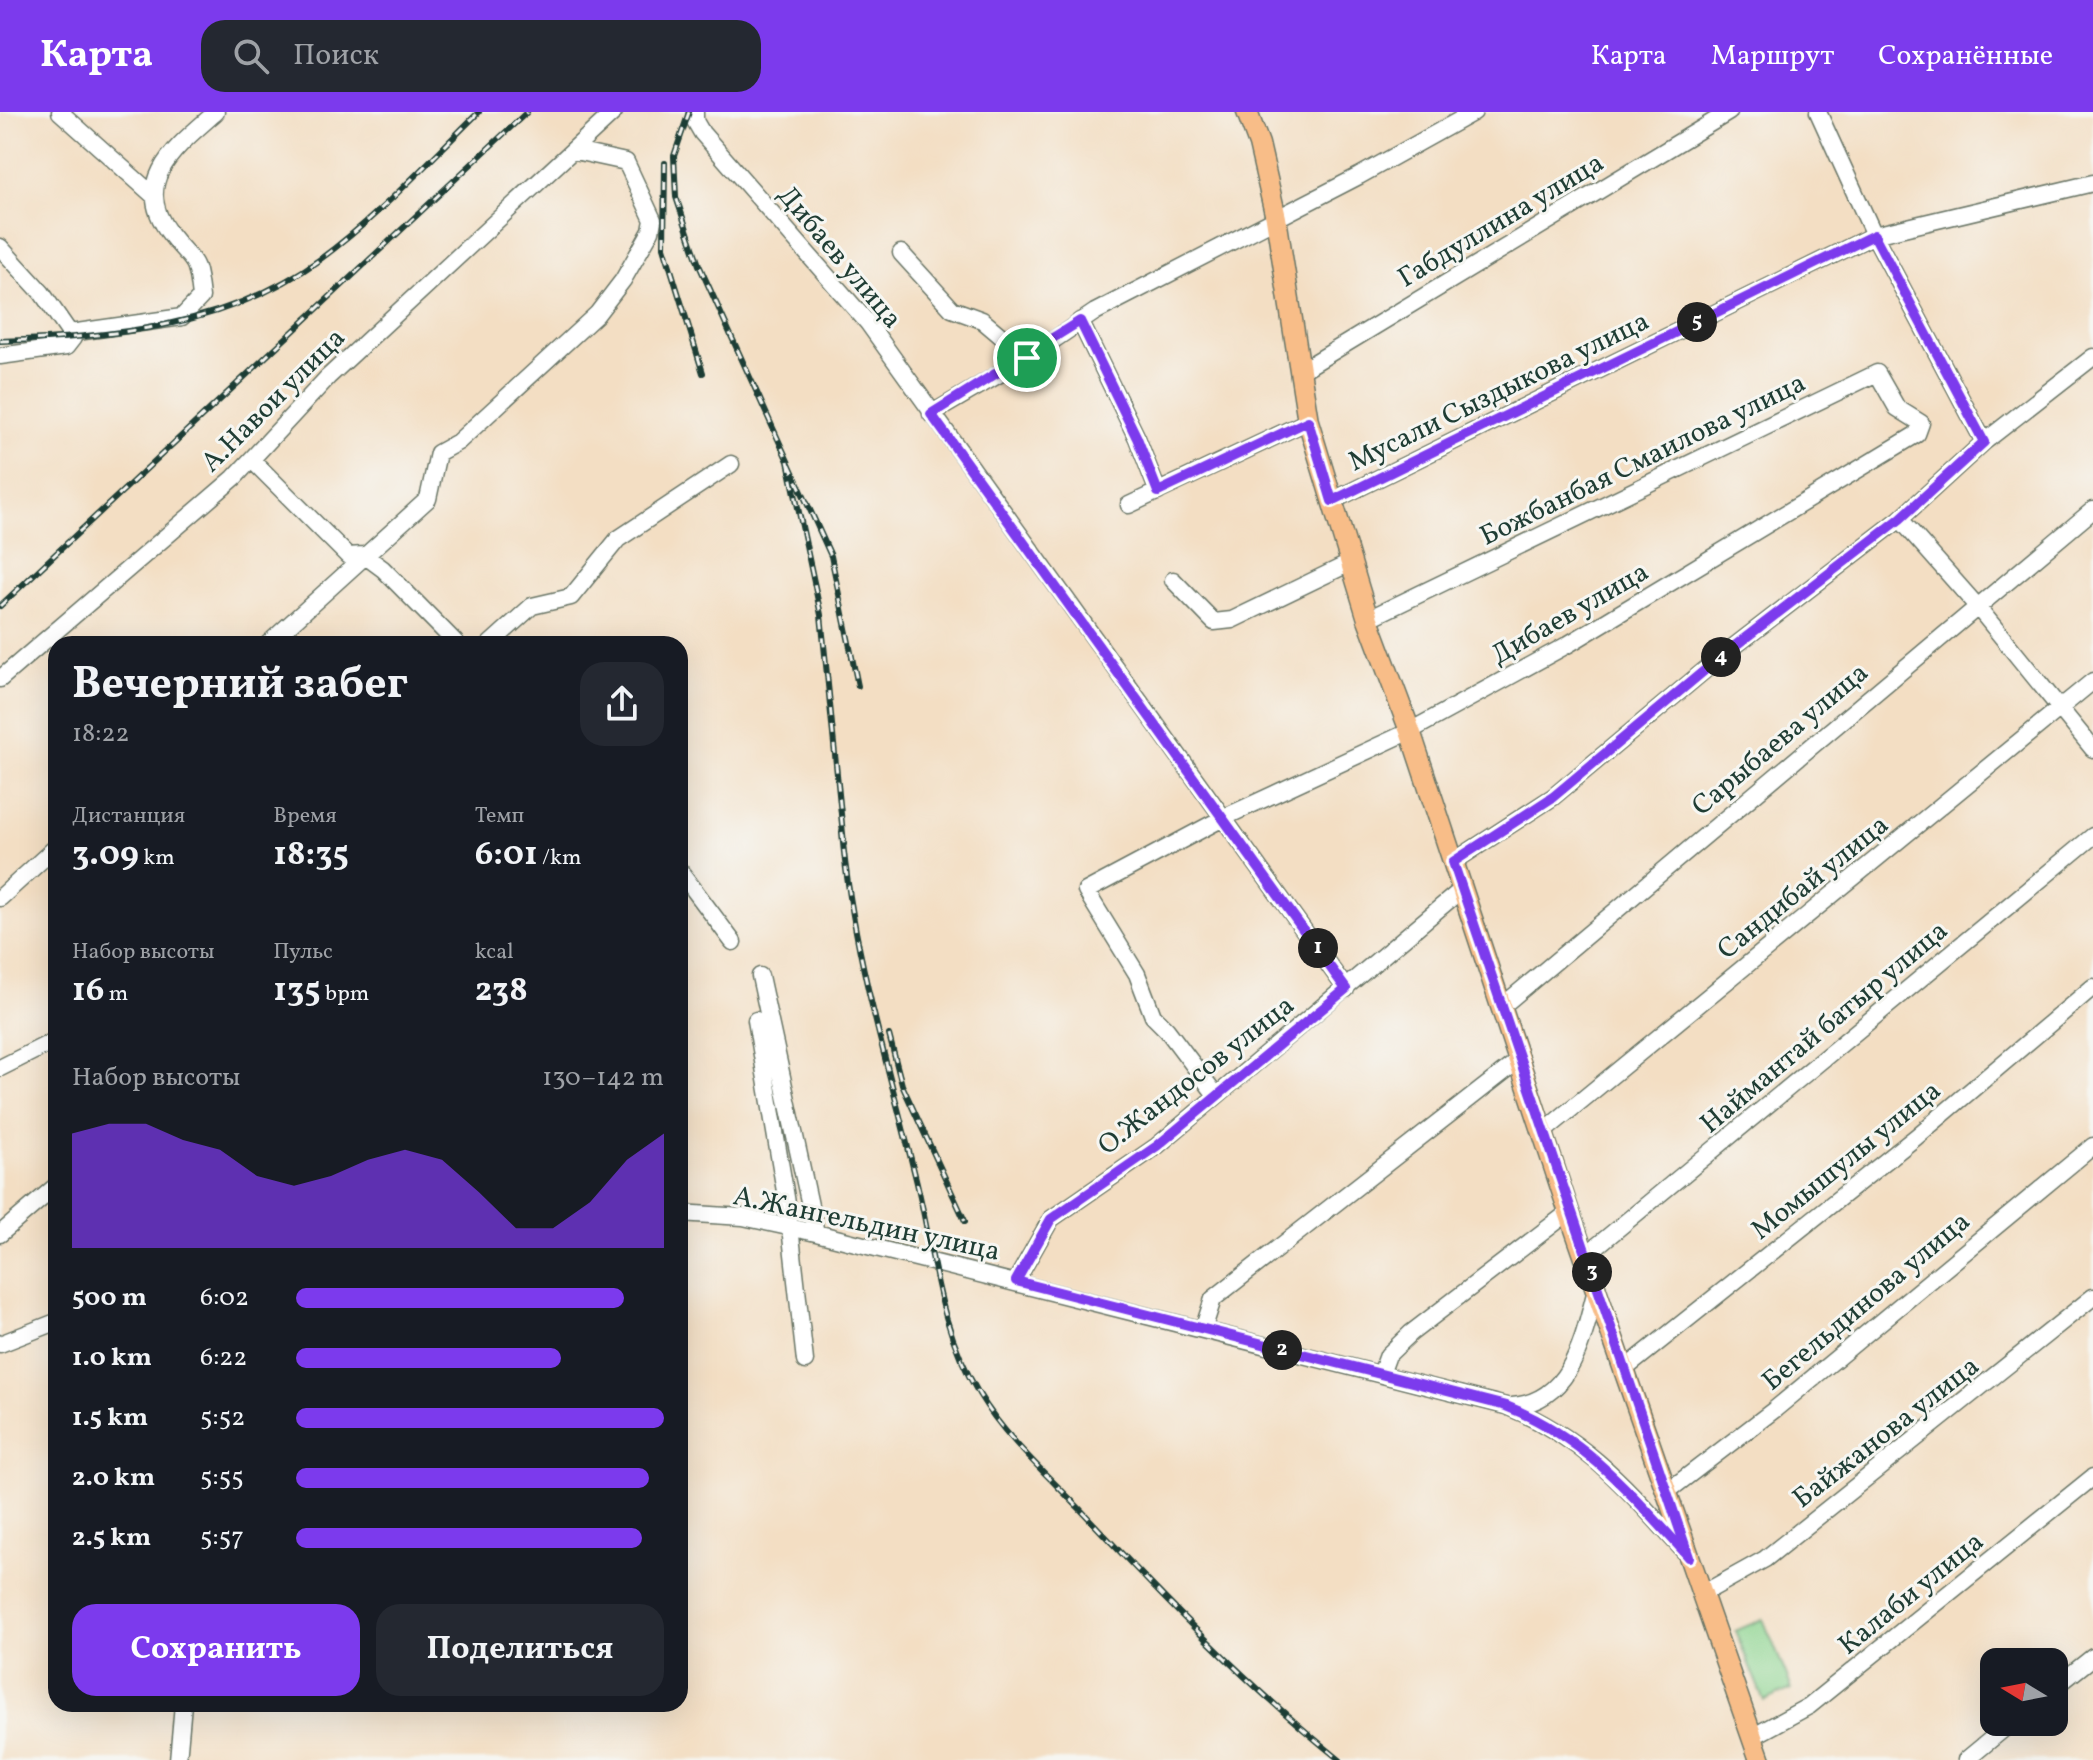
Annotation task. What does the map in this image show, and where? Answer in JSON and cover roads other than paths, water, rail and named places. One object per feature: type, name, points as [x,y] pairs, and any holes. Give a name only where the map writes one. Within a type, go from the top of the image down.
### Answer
[{"type":"main road","points":[[1247,112],[1259,144],[1276,218],[1308,421],[1368,619],[1410,731],[1569,1212],[1626,1368],[1760,1760]]},
{"type":"street","points":[[0,356],[182,317],[201,297],[197,262],[168,232],[154,196],[60,112]]},
{"type":"street","points":[[154,196],[157,172],[172,152],[216,112]]},
{"type":"street","name":"А.Навои улица","points":[[49,636],[252,460],[328,377],[614,112]]},
{"type":"street","name":"Дибаев улица","points":[[695,112],[695,121],[706,137],[868,323],[1346,989]]},
{"type":"street","points":[[931,414],[1027,358],[1080,321],[1474,112]]},
{"type":"street","name":"Габдуллина улица","points":[[1299,372],[1729,112]]},
{"type":"street","points":[[1818,112],[1874,235],[1984,442]]},
{"type":"street","points":[[277,636],[428,499],[438,453],[458,442],[597,314],[623,280],[651,231],[650,210],[626,162],[575,151]]},
{"type":"street","name":"Мусали Сыздыкова улица","points":[[1332,501],[1874,235],[2093,183]]},
{"type":"street","points":[[0,247],[42,293],[68,340]]},
{"type":"street","name":"Дибаев улица","points":[[901,253],[952,309],[982,320],[1027,358]]},
{"type":"street","points":[[1080,321],[1137,438],[1158,492]]},
{"type":"street","points":[[1453,862],[1553,797],[1723,655],[1900,519],[1984,442],[2093,357]]},
{"type":"street","name":"Божбанбая Смаилова улица","points":[[1368,619],[1877,373],[1897,408],[1921,423]]},
{"type":"street","points":[[1129,505],[1308,421]]},
{"type":"street","name":"Дибаев улица","points":[[1216,1095],[1153,1016],[1137,974],[1086,891],[1225,817],[1410,731],[1720,554],[1917,434],[1921,423]]},
{"type":"street","points":[[252,460],[348,556],[364,555],[383,569],[449,636]]},
{"type":"street","points":[[499,636],[532,606],[571,597],[618,539],[731,464]]},
{"type":"street","name":"Сарыбаева улица","points":[[1500,1008],[1976,605],[2093,510]]},
{"type":"street","points":[[1900,519],[1976,605],[2093,749]]},
{"type":"street","points":[[1173,580],[1214,622],[1232,620],[1352,562]]},
{"type":"street","name":"А.Навои улица","points":[[0,679],[48,637]]},
{"type":"street","name":"Сандибай улица","points":[[1543,1132],[2093,681]]},
{"type":"street","name":"Наймантай батыр улица","points":[[1586,1255],[2093,836]]},
{"type":"street","points":[[0,898],[48,854]]},
{"type":"street","points":[[688,882],[733,942]]},
{"type":"street","name":"О.Жандосов улица","points":[[1016,1281],[1051,1219],[1157,1146],[1461,890]]},
{"type":"street","points":[[760,976],[816,1233]]},
{"type":"street","name":"Момышулы улица","points":[[1626,1368],[1916,1137],[2093,987]]},
{"type":"street","points":[[756,1020],[788,1209],[787,1228],[805,1361]]},
{"type":"street","points":[[0,1068],[48,1044]]},
{"type":"street","points":[[1203,1330],[1213,1299],[1519,1060]]},
{"type":"street","name":"Бегельдинова улица","points":[[1668,1491],[1774,1410],[2093,1146]]},
{"type":"street","points":[[0,1234],[48,1193]]},
{"type":"street","points":[[1381,1374],[1388,1355],[1411,1333],[1569,1212]]},
{"type":"street","name":"А.Жангельдин улица","points":[[688,1214],[743,1217],[816,1233],[1506,1406],[1536,1418],[1601,1462],[1638,1497],[1689,1557]]},
{"type":"street","points":[[1506,1406],[1527,1405],[1541,1399],[1566,1379],[1583,1339],[1597,1286]]},
{"type":"street","name":"Байжанова улица","points":[[1702,1594],[1765,1559],[2093,1297]]},
{"type":"street","points":[[0,1344],[48,1325]]},
{"type":"street","name":"Калаби улица","points":[[1752,1737],[1809,1706],[2093,1477]]},
{"type":"street","points":[[2068,1677],[2093,1657]]},
{"type":"street","points":[[178,1760],[182,1712]]},
{"type":"street","points":[[1966,1760],[1995,1736]]},
{"type":"railway","points":[[0,341],[125,332],[166,324],[245,301],[283,283],[319,260],[361,226],[479,112]]},
{"type":"railway","points":[[0,606],[527,112]]},
{"type":"railway","points":[[689,112],[674,156],[676,197],[699,265],[831,556],[858,686]]},
{"type":"railway","points":[[665,163],[664,247],[703,373]]},
{"type":"railway","points":[[788,461],[821,615],[844,844]]},
{"type":"railway","points":[[842,832],[862,962],[922,1204],[938,1287],[954,1341],[979,1394],[1000,1425],[1026,1454],[1173,1606],[1271,1701],[1340,1760]]},
{"type":"railway","points":[[889,1035],[902,1085],[965,1221]]}]
